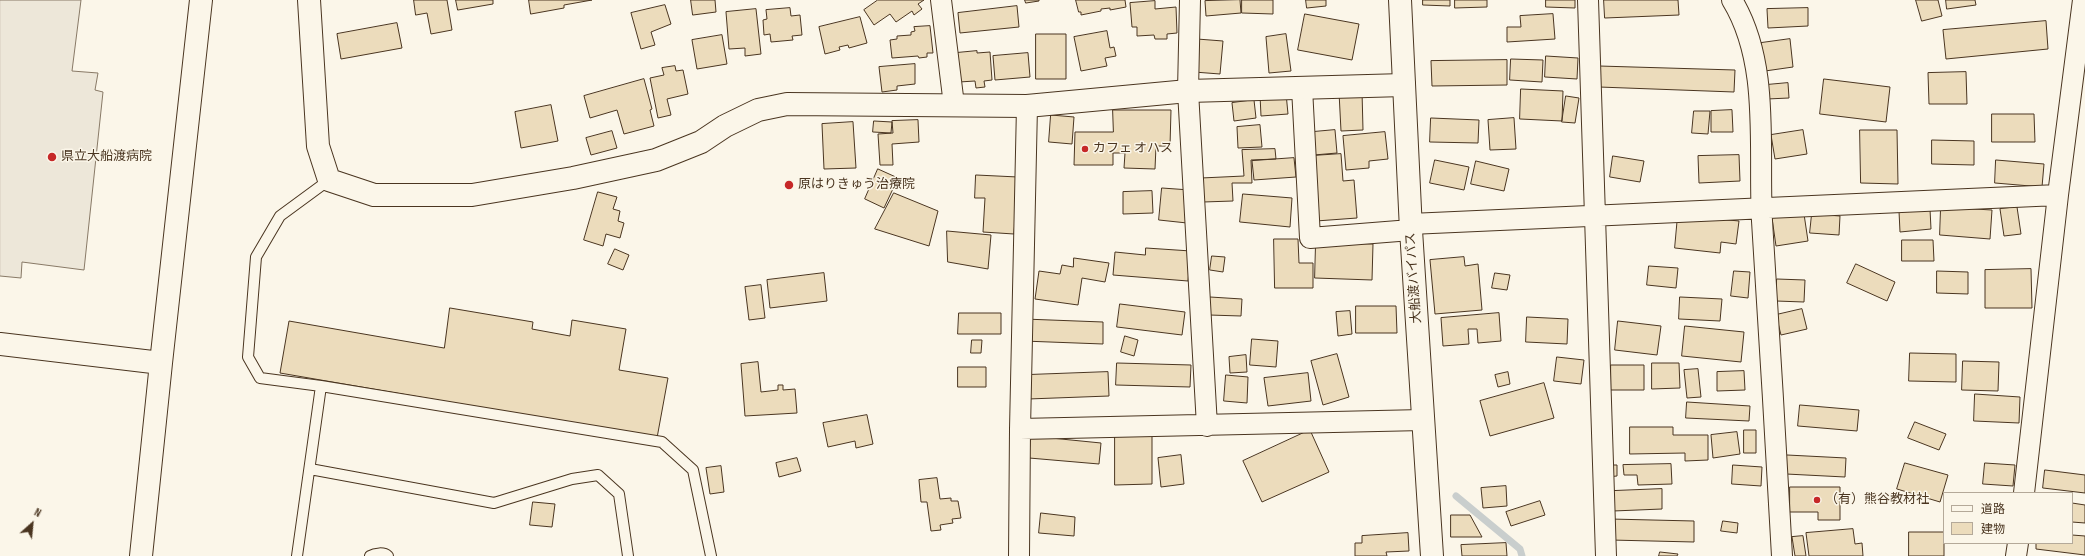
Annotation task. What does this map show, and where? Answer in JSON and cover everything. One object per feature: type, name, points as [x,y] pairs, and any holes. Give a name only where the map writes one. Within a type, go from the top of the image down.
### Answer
[{"type":"main road","points":[[141,556],[201,0]]},
{"type":"main road","points":[[309,0],[318,146],[329,180],[374,196],[472,195],[573,178],[656,160],[701,142],[725,126],[758,110],[787,104],[1027,106],[1188,91],[1404,85]]},
{"type":"main road","name":"大船渡バイパス","points":[[1400,0],[1411,227],[1432,556]]},
{"type":"main road","points":[[0,344],[161,363]]},
{"type":"street","points":[[941,0],[954,105]]},
{"type":"street","points":[[1190,0],[1188,91],[1207,426]]},
{"type":"street","points":[[1588,0],[1606,556]]},
{"type":"street","points":[[1732,0],[1752,45],[1759,89],[1762,208],[1782,556]]},
{"type":"street","points":[[2024,492],[2058,195],[2083,12]]},
{"type":"street","points":[[1302,88],[1310,238],[1411,227],[1595,216],[2058,195]]},
{"type":"street","points":[[1019,556],[1020,429],[1027,106]]},
{"type":"street","points":[[1020,429],[1423,420]]},
{"type":"street","points":[[2016,556],[2018,544]]},
{"type":"lane","points":[[329,180],[280,216],[256,256],[248,357],[260,378],[321,386],[662,442],[693,470],[711,556]]},
{"type":"lane","points":[[298,556],[321,386]]},
{"type":"lane","points":[[310,469],[494,503],[572,479],[598,476],[620,494],[628,556]]},
{"type":"lane","points":[[370,556],[374,554],[386,554],[388,556]]},
{"type":"shaded area","name":"県立大船渡病院","points":[[0,0],[81,0],[72,71],[98,73],[95,90],[103,92],[84,270],[22,262],[21,278],[0,276]]},
{"type":"building","points":[[414,0],[447,0],[452,30],[431,34],[427,13],[416,15]]},
{"type":"building","points":[[456,0],[493,0],[493,4],[458,10]]},
{"type":"building","points":[[529,0],[592,0],[564,5],[564,8],[531,14]]},
{"type":"building","points":[[691,0],[715,0],[716,12],[693,15]]},
{"type":"building","points":[[878,0],[924,0],[918,4],[922,9],[914,15],[912,11],[896,22],[890,14],[874,25],[864,10]]},
{"type":"building","points":[[1025,0],[1039,0],[1039,1],[1026,3]]},
{"type":"building","points":[[1076,0],[1125,0],[1126,7],[1110,10],[1110,8],[1101,9],[1101,11],[1081,15]]},
{"type":"building","points":[[1240,0],[1241,13],[1206,16],[1205,1]]},
{"type":"building","points":[[1242,0],[1273,0],[1273,14],[1242,13]]},
{"type":"building","points":[[1306,0],[1326,0],[1326,6],[1307,8]]},
{"type":"building","points":[[1423,0],[1450,0],[1450,6],[1423,5]]},
{"type":"building","points":[[1455,0],[1487,0],[1487,7],[1455,8]]},
{"type":"building","points":[[1546,0],[1575,0],[1575,8],[1546,7]]},
{"type":"building","points":[[1604,0],[1678,0],[1679,15],[1605,18]]},
{"type":"building","points":[[1916,0],[1938,0],[1942,16],[1922,21]]},
{"type":"building","points":[[1946,0],[1975,0],[1976,5],[1947,9]]},
{"type":"building","points":[[1155,1],[1155,9],[1176,7],[1177,33],[1167,34],[1167,39],[1155,39],[1154,35],[1137,36],[1137,27],[1132,27],[1130,3]]},
{"type":"building","points":[[665,5],[671,24],[651,32],[655,45],[641,49],[631,13]]},
{"type":"building","points":[[1017,6],[1019,27],[960,33],[958,13]]},
{"type":"building","points":[[790,8],[791,16],[800,15],[802,35],[792,36],[793,40],[771,42],[770,34],[764,35],[763,20],[767,19],[766,10]]},
{"type":"building","points":[[1808,8],[1808,26],[1768,28],[1767,9]]},
{"type":"building","points":[[756,9],[761,54],[745,56],[745,48],[729,49],[726,12]]},
{"type":"building","points":[[1305,14],[1359,24],[1352,60],[1298,50]]},
{"type":"building","points":[[1553,14],[1555,39],[1507,42],[1507,27],[1521,27],[1520,16]]},
{"type":"building","points":[[860,17],[867,43],[849,48],[848,45],[839,47],[840,50],[825,54],[819,27]]},
{"type":"building","points":[[2046,21],[2048,49],[1946,59],[1943,30]]},
{"type":"building","points":[[397,23],[402,48],[341,59],[337,34]]},
{"type":"building","points":[[930,26],[933,53],[927,53],[927,57],[919,58],[918,56],[892,58],[890,40],[897,39],[897,36],[911,35],[911,32],[915,31],[914,27]]},
{"type":"building","points":[[1107,31],[1110,48],[1114,47],[1116,56],[1105,58],[1107,66],[1081,71],[1074,37]]},
{"type":"building","points":[[1036,34],[1066,34],[1066,79],[1036,79]]},
{"type":"building","points":[[1286,34],[1291,71],[1269,73],[1266,37]]},
{"type":"building","points":[[722,35],[727,64],[697,69],[692,40]]},
{"type":"building","points":[[1197,39],[1223,41],[1220,74],[1194,72]]},
{"type":"building","points":[[1790,39],[1793,67],[1765,71],[1761,43]]},
{"type":"building","points":[[977,51],[977,53],[990,52],[992,80],[984,81],[985,87],[976,88],[975,81],[959,82],[956,53]]},
{"type":"building","points":[[1028,53],[1030,77],[995,80],[993,56]]},
{"type":"building","points":[[1546,56],[1578,58],[1577,79],[1545,77]]},
{"type":"building","points":[[1511,59],[1543,60],[1542,82],[1510,80]]},
{"type":"building","points":[[1507,60],[1507,85],[1432,86],[1431,61]]},
{"type":"building","points":[[915,64],[915,84],[897,86],[897,90],[882,92],[879,67]]},
{"type":"building","points":[[675,66],[676,71],[683,70],[688,94],[667,99],[671,115],[658,118],[650,78],[664,75],[662,68]]},
{"type":"building","points":[[1599,66],[1735,70],[1734,92],[1599,87]]},
{"type":"building","points":[[1966,72],[1967,104],[1929,104],[1928,73]]},
{"type":"building","points":[[644,79],[652,109],[650,110],[654,126],[624,134],[617,110],[590,118],[584,96]]},
{"type":"building","points":[[1824,79],[1890,87],[1886,122],[1820,114]]},
{"type":"building","points":[[1788,83],[1789,98],[1767,99],[1766,85]]},
{"type":"building","points":[[1521,89],[1563,91],[1562,121],[1520,119]]},
{"type":"building","points":[[1362,91],[1363,130],[1341,131],[1339,92]]},
{"type":"building","points":[[1286,93],[1288,114],[1261,116],[1260,95]]},
{"type":"building","points":[[1566,96],[1579,98],[1575,123],[1562,122]]},
{"type":"building","points":[[1254,100],[1256,118],[1234,121],[1232,103]]},
{"type":"building","points":[[551,105],[558,141],[521,148],[515,112]]},
{"type":"building","points":[[1113,110],[1171,110],[1170,146],[1156,146],[1155,169],[1124,168],[1125,153],[1113,153],[1113,165],[1074,165],[1075,132],[1113,132]]},
{"type":"building","points":[[1732,110],[1733,132],[1711,132],[1711,111]]},
{"type":"building","points":[[1694,111],[1710,111],[1708,134],[1692,133]]},
{"type":"building","points":[[1992,114],[2034,114],[2035,142],[1992,142]]},
{"type":"building","points":[[1051,115],[1074,117],[1072,144],[1049,142]]},
{"type":"building","points":[[1431,118],[1479,120],[1478,143],[1430,142]]},
{"type":"building","points":[[1514,118],[1516,149],[1490,150],[1488,120]]},
{"type":"building","points":[[918,120],[919,142],[892,144],[893,165],[880,165],[878,134],[893,133],[892,121]]},
{"type":"building","points":[[874,121],[892,122],[891,133],[873,132]]},
{"type":"building","points":[[853,122],[856,168],[824,169],[822,124]]},
{"type":"building","points":[[1260,125],[1262,147],[1238,148],[1237,127]]},
{"type":"building","points":[[1335,130],[1337,153],[1314,155],[1313,132]]},
{"type":"building","points":[[1803,130],[1807,154],[1775,159],[1771,135]]},
{"type":"building","points":[[1860,130],[1897,130],[1898,184],[1861,183]]},
{"type":"building","points":[[612,131],[617,148],[591,155],[586,138]]},
{"type":"building","points":[[1385,132],[1388,159],[1369,161],[1369,168],[1346,170],[1343,136]]},
{"type":"building","points":[[1932,140],[1974,141],[1974,165],[1932,164]]},
{"type":"building","points":[[1275,149],[1276,159],[1251,160],[1252,183],[1232,183],[1233,201],[1203,202],[1201,178],[1244,176],[1242,150]]},
{"type":"building","points":[[1341,154],[1343,181],[1354,180],[1357,218],[1316,221],[1311,156]]},
{"type":"building","points":[[1739,155],[1740,181],[1699,183],[1698,156]]},
{"type":"building","points":[[1613,156],[1644,161],[1640,182],[1610,177]]},
{"type":"building","points":[[1294,158],[1296,177],[1254,180],[1252,161]]},
{"type":"building","points":[[1435,160],[1469,167],[1464,190],[1430,183]]},
{"type":"building","points":[[1996,160],[2044,164],[2042,187],[1995,183]]},
{"type":"building","points":[[1476,161],[1509,169],[1504,191],[1471,184]]},
{"type":"building","points":[[878,169],[898,178],[884,208],[865,199]]},
{"type":"building","points":[[976,175],[1018,177],[1014,234],[983,232],[985,198],[975,198]]},
{"type":"building","points":[[1162,188],[1190,190],[1187,223],[1159,220]]},
{"type":"building","points":[[1152,191],[1153,213],[1123,214],[1123,192]]},
{"type":"building","points":[[598,192],[617,197],[613,209],[620,211],[618,221],[624,223],[620,238],[606,234],[603,246],[584,240]]},
{"type":"building","points":[[894,193],[938,211],[929,246],[875,229]]},
{"type":"building","points":[[1243,194],[1292,198],[1290,227],[1240,222]]},
{"type":"building","points":[[1941,207],[1992,210],[1990,239],[1940,235]]},
{"type":"building","points":[[2017,207],[2021,234],[2004,236],[2000,209]]},
{"type":"building","points":[[1930,209],[1931,229],[1900,232],[1899,211]]},
{"type":"building","points":[[1804,214],[1808,241],[1776,246],[1772,218]]},
{"type":"building","points":[[1812,214],[1840,216],[1839,235],[1810,233]]},
{"type":"building","points":[[1678,215],[1739,221],[1736,244],[1721,242],[1720,253],[1675,248]]},
{"type":"building","points":[[947,231],[991,235],[988,269],[948,262]]},
{"type":"building","points":[[1274,239],[1298,239],[1299,263],[1313,263],[1313,288],[1275,288]]},
{"type":"building","points":[[1902,240],[1933,240],[1934,261],[1902,261]]},
{"type":"building","points":[[1316,242],[1373,244],[1372,280],[1315,278]]},
{"type":"building","points":[[1146,248],[1191,251],[1188,281],[1113,275],[1115,252],[1145,255]]},
{"type":"building","points":[[615,249],[629,255],[623,270],[608,264]]},
{"type":"building","points":[[1212,256],[1225,257],[1223,272],[1210,270]]},
{"type":"building","points":[[1464,257],[1465,266],[1478,264],[1482,310],[1435,314],[1430,260]]},
{"type":"building","points":[[1074,258],[1109,263],[1105,282],[1082,278],[1078,305],[1035,299],[1039,271],[1060,274],[1062,265],[1073,267]]},
{"type":"building","points":[[1856,264],[1895,282],[1887,301],[1847,283]]},
{"type":"building","points":[[1649,266],[1678,268],[1676,288],[1647,285]]},
{"type":"building","points":[[2031,269],[2032,308],[1985,308],[1985,270]]},
{"type":"building","points":[[1734,271],[1750,272],[1748,298],[1731,296]]},
{"type":"building","points":[[1937,271],[1968,272],[1968,294],[1937,293]]},
{"type":"building","points":[[824,273],[827,301],[770,308],[767,280]]},
{"type":"building","points":[[1495,273],[1510,275],[1507,290],[1492,288]]},
{"type":"building","points":[[1777,279],[1805,280],[1804,302],[1776,301]]},
{"type":"building","points":[[761,285],[765,318],[749,320],[745,287]]},
{"type":"building","points":[[1210,297],[1242,299],[1241,316],[1209,315]]},
{"type":"building","points":[[1680,297],[1722,299],[1720,321],[1679,319]]},
{"type":"building","points":[[1120,304],[1185,312],[1182,335],[1117,327]]},
{"type":"building","points":[[1356,306],[1396,306],[1397,333],[1356,333]]},
{"type":"building","points":[[450,308],[533,322],[532,329],[570,336],[572,320],[626,329],[619,370],[668,378],[657,438],[280,373],[289,321],[444,348]]},
{"type":"building","points":[[1802,309],[1807,329],[1781,335],[1776,315]]},
{"type":"building","points":[[1350,311],[1352,334],[1338,336],[1336,312]]},
{"type":"building","points":[[959,313],[1001,313],[1001,334],[958,334]]},
{"type":"building","points":[[1499,313],[1501,341],[1478,343],[1477,329],[1468,329],[1469,344],[1443,346],[1441,318]]},
{"type":"building","points":[[1527,317],[1568,319],[1567,344],[1526,342]]},
{"type":"building","points":[[1024,319],[1103,322],[1103,344],[1023,341]]},
{"type":"building","points":[[1618,321],[1661,326],[1657,355],[1615,350]]},
{"type":"building","points":[[1685,326],[1744,332],[1741,362],[1682,356]]},
{"type":"building","points":[[1125,336],[1138,340],[1134,356],[1121,352]]},
{"type":"building","points":[[1252,339],[1278,341],[1276,367],[1250,365]]},
{"type":"building","points":[[972,340],[982,340],[981,353],[971,353]]},
{"type":"building","points":[[1910,353],[1956,354],[1956,382],[1909,381]]},
{"type":"building","points":[[1337,354],[1349,397],[1323,405],[1311,361]]},
{"type":"building","points":[[1246,355],[1247,372],[1230,373],[1229,357]]},
{"type":"building","points":[[1557,357],[1584,360],[1581,384],[1554,381]]},
{"type":"building","points":[[1963,361],[1999,362],[1998,391],[1962,390]]},
{"type":"building","points":[[758,362],[761,392],[778,390],[778,385],[783,385],[783,390],[795,389],[797,413],[745,416],[741,364]]},
{"type":"building","points":[[1117,363],[1191,365],[1190,387],[1116,385]]},
{"type":"building","points":[[1652,363],[1679,363],[1680,388],[1652,389]]},
{"type":"building","points":[[1611,365],[1644,365],[1644,390],[1611,390]]},
{"type":"building","points":[[958,367],[986,367],[986,387],[958,387]]},
{"type":"building","points":[[1698,369],[1701,397],[1687,398],[1684,370]]},
{"type":"building","points":[[1744,371],[1745,390],[1717,391],[1717,372]]},
{"type":"building","points":[[1108,372],[1109,396],[1028,399],[1027,375]]},
{"type":"building","points":[[1508,372],[1510,384],[1498,387],[1495,375]]},
{"type":"building","points":[[1308,373],[1311,401],[1268,406],[1264,378]]},
{"type":"building","points":[[1226,375],[1248,377],[1247,403],[1224,401]]},
{"type":"building","points":[[1544,383],[1554,418],[1490,436],[1480,401]]},
{"type":"building","points":[[1975,394],[2020,397],[2019,423],[1974,421]]},
{"type":"building","points":[[1687,402],[1750,406],[1749,421],[1686,418]]},
{"type":"building","points":[[1800,405],[1859,410],[1857,431],[1798,426]]},
{"type":"building","points":[[867,415],[873,444],[856,448],[855,441],[828,447],[823,423]]},
{"type":"building","points":[[1915,422],[1946,434],[1939,450],[1908,438]]},
{"type":"building","points":[[1630,427],[1673,427],[1673,435],[1708,435],[1708,460],[1685,461],[1685,453],[1630,454]]},
{"type":"building","points":[[1310,430],[1329,472],[1262,502],[1243,461]]},
{"type":"building","points":[[1744,430],[1756,430],[1756,453],[1744,453]]},
{"type":"building","points":[[1737,432],[1740,454],[1713,458],[1711,435]]},
{"type":"building","points":[[1115,435],[1152,435],[1152,484],[1115,485]]},
{"type":"building","points":[[1031,436],[1101,443],[1099,464],[1029,458]]},
{"type":"building","points":[[1181,455],[1184,484],[1161,487],[1158,458]]},
{"type":"building","points":[[1787,455],[1846,458],[1845,477],[1786,474]]},
{"type":"building","points":[[797,458],[801,471],[779,477],[776,463]]},
{"type":"building","points":[[1905,463],[1948,475],[1940,502],[1897,489]]},
{"type":"building","points":[[1985,463],[2015,465],[2013,486],[1983,484]]},
{"type":"building","points":[[1671,464],[1672,484],[1638,485],[1637,475],[1624,475],[1623,465]]},
{"type":"building","points":[[1606,465],[1617,465],[1617,476],[1607,477]]},
{"type":"building","points":[[1733,465],[1762,467],[1761,486],[1732,484]]},
{"type":"building","points":[[721,466],[724,492],[710,494],[706,468]]},
{"type":"building","points":[[2045,470],[2085,475],[2085,493],[2043,488]]},
{"type":"building","points":[[937,478],[940,499],[951,498],[951,501],[958,501],[961,518],[952,519],[953,523],[940,525],[941,530],[931,531],[927,502],[921,502],[919,480]]},
{"type":"building","points":[[1506,486],[1507,506],[1483,508],[1481,488]]},
{"type":"building","points":[[1790,487],[1840,487],[1840,520],[1818,520],[1818,512],[1790,512]]},
{"type":"building","points":[[1662,489],[1662,509],[1613,511],[1613,491]]},
{"type":"building","points":[[1540,501],[1545,515],[1511,526],[1506,512]]},
{"type":"building","points":[[533,502],[555,504],[552,527],[530,525]]},
{"type":"building","points":[[2073,503],[2085,505],[2085,523],[2073,522]]},
{"type":"building","points":[[1041,513],[1075,517],[1074,536],[1039,533]]},
{"type":"building","points":[[1451,515],[1470,515],[1482,537],[1451,537]]},
{"type":"building","points":[[1610,519],[1694,521],[1694,542],[1610,540]]},
{"type":"building","points":[[1723,521],[1738,523],[1737,533],[1721,531]]},
{"type":"building","points":[[1853,529],[1855,544],[1862,543],[1863,556],[1809,556],[1806,533]]},
{"type":"building","points":[[1909,532],[1943,532],[1944,556],[1909,556]]},
{"type":"building","points":[[1408,533],[1409,551],[1386,552],[1387,556],[1355,556],[1355,543],[1362,543],[1362,536]]},
{"type":"building","points":[[2073,535],[2085,536],[2085,555],[2036,549],[2036,544],[2073,544]]},
{"type":"building","points":[[1803,536],[1806,556],[1795,556],[1792,537]]},
{"type":"building","points":[[1506,543],[1507,556],[1462,556],[1461,545]]},
{"type":"building","points":[[1660,552],[1678,554],[1677,556],[1659,556]]},
{"type":"waterway","points":[[1456,496],[1520,549],[1522,556]]},
{"type":"place","name":"カフェ オハス","points":[[1085,149]]},
{"type":"place","name":"県立大船渡病院","points":[[52,157]]},
{"type":"place","name":"原はりきゅう治療院","points":[[789,185]]},
{"type":"place","name":"（有）熊谷教材社","points":[[1817,500]]}]
